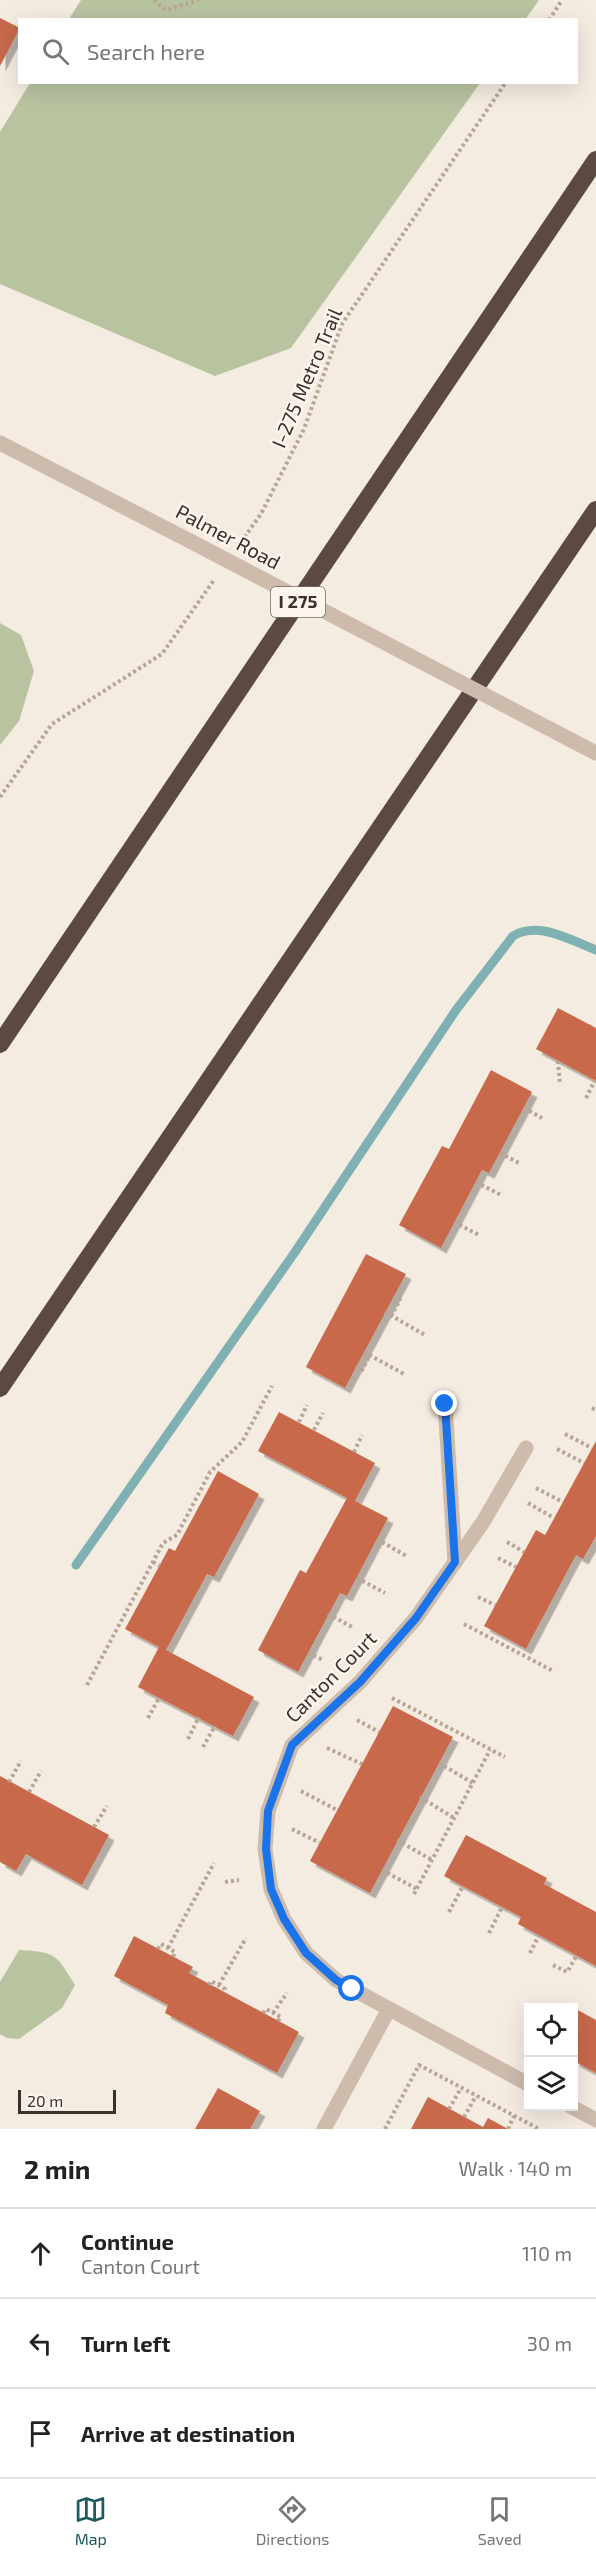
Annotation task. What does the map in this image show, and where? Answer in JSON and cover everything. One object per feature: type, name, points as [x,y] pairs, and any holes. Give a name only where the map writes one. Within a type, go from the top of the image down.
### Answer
[{"type":"highway","name":"I 275","points":[[0,1044],[596,160]]},
{"type":"highway","points":[[0,1388],[596,510]]},
{"type":"street","name":"Palmer Road","points":[[0,442],[596,753]]},
{"type":"street","points":[[445,1404],[455,1562]]},
{"type":"street","name":"Canton Court","points":[[524,2082],[336,1980],[306,1953],[284,1919],[271,1889],[266,1849],[268,1811],[292,1745],[360,1682],[416,1618],[483,1521],[526,1448]]},
{"type":"street","points":[[324,2129],[389,2009]]},
{"type":"street","points":[[578,2110],[596,2120]]},
{"type":"path","points":[[154,0],[166,10],[199,0]]},
{"type":"path","points":[[550,18],[562,0]]},
{"type":"path","name":"I-275 Metro Trail","points":[[234,551],[261,514],[304,429],[342,324],[505,84]]},
{"type":"path","points":[[0,797],[52,724],[162,654],[214,579]]},
{"type":"path","points":[[558,1061],[560,1085]]},
{"type":"path","points":[[586,1098],[595,1080]]},
{"type":"path","points":[[524,1108],[542,1118]]},
{"type":"path","points":[[500,1153],[519,1163]]},
{"type":"path","points":[[476,1182],[501,1195]]},
{"type":"path","points":[[454,1222],[479,1235]]},
{"type":"path","points":[[391,1316],[399,1300],[393,1297]]},
{"type":"path","points":[[385,1312],[426,1335]]},
{"type":"path","points":[[364,1352],[405,1374]]},
{"type":"path","points":[[356,1366],[362,1370],[370,1355]]},
{"type":"path","points":[[87,1685],[163,1544],[184,1529],[210,1472],[242,1442],[272,1386]]},
{"type":"path","points":[[299,1422],[308,1405]]},
{"type":"path","points":[[314,1430],[323,1413]]},
{"type":"path","points":[[565,1434],[592,1448]]},
{"type":"path","points":[[354,1452],[362,1435]]},
{"type":"path","points":[[557,1449],[584,1463]]},
{"type":"path","points":[[536,1488],[563,1502]]},
{"type":"path","points":[[198,1496],[203,1499]]},
{"type":"path","points":[[528,1503],[554,1518]]},
{"type":"path","points":[[377,1539],[408,1557]]},
{"type":"path","points":[[507,1542],[524,1552]]},
{"type":"path","points":[[498,1558],[516,1567]]},
{"type":"path","points":[[153,1562],[160,1566]]},
{"type":"path","points":[[357,1578],[385,1593]]},
{"type":"path","points":[[478,1598],[495,1605]]},
{"type":"path","points":[[328,1614],[354,1628]]},
{"type":"path","points":[[464,1624],[553,1671]]},
{"type":"path","points":[[308,1653],[323,1660]]},
{"type":"path","points":[[148,1718],[159,1698]]},
{"type":"path","points":[[392,1698],[505,1757]]},
{"type":"path","points":[[188,1739],[199,1717]]},
{"type":"path","points":[[357,1720],[379,1732]]},
{"type":"path","points":[[203,1748],[215,1726]]},
{"type":"path","points":[[327,1748],[362,1764]]},
{"type":"path","points":[[382,1870],[415,1892],[490,1749]]},
{"type":"path","points":[[9,1782],[21,1761]]},
{"type":"path","points":[[439,1763],[473,1783]]},
{"type":"path","points":[[29,1792],[41,1771]]},
{"type":"path","points":[[301,1790],[337,1809]]},
{"type":"path","points":[[420,1797],[454,1818]]},
{"type":"path","points":[[94,1827],[106,1806]]},
{"type":"path","points":[[292,1829],[320,1843]]},
{"type":"path","points":[[397,1840],[432,1860]]},
{"type":"path","points":[[168,1948],[214,1863]]},
{"type":"path","points":[[225,1882],[239,1880]]},
{"type":"path","points":[[449,1912],[463,1886]]},
{"type":"path","points":[[489,1932],[502,1907]]},
{"type":"path","points":[[530,1953],[539,1935]]},
{"type":"path","points":[[219,1985],[246,1938]]},
{"type":"path","points":[[158,1949],[160,1944],[168,1948],[175,1952],[173,1957]]},
{"type":"path","points":[[553,1965],[567,1972],[577,1955]]},
{"type":"path","points":[[209,1984],[211,1981],[219,1985],[225,1989],[224,1992]]},
{"type":"path","points":[[273,2013],[287,1993]]},
{"type":"path","points":[[263,2013],[266,2009],[281,2017],[278,2021]]},
{"type":"path","points":[[385,2129],[418,2065],[539,2129]]},
{"type":"path","points":[[449,2109],[461,2088]]},
{"type":"path","points":[[464,2117],[476,2096]]},
{"type":"path","points":[[508,2129],[514,2116]]},
{"type":"green space","points":[[81,0],[539,0],[526,18],[70,18]]},
{"type":"green space","points":[[29,84],[479,84],[291,348],[215,376],[0,284],[0,132]]},
{"type":"green space","points":[[0,623],[21,635],[34,671],[19,721],[0,745]]},
{"type":"green space","points":[[19,1950],[41,1952],[54,1957],[75,1985],[62,2008],[19,2039],[7,2038],[0,2034],[0,1982]]},
{"type":"building","points":[[0,18],[18,27],[18,32],[0,66]]},
{"type":"building","points":[[558,1008],[596,1028],[596,1081],[536,1049]]},
{"type":"building","points":[[491,1070],[532,1092],[489,1173],[482,1170],[441,1248],[399,1225],[442,1146],[449,1149]]},
{"type":"building","points":[[366,1254],[406,1274],[345,1388],[306,1367]]},
{"type":"building","points":[[279,1412],[375,1463],[355,1501],[388,1518],[347,1596],[340,1593],[298,1672],[258,1650],[300,1570],[306,1573],[347,1498],[258,1451]]},
{"type":"building","points":[[596,1441],[596,1536],[583,1559],[576,1555],[526,1649],[484,1626],[536,1530],[545,1535]]},
{"type":"building","points":[[218,1471],[259,1494],[214,1577],[207,1574],[166,1650],[254,1697],[233,1736],[138,1687],[159,1647],[125,1629],[169,1548],[175,1551]]},
{"type":"building","points":[[393,1706],[453,1737],[370,1893],[310,1861]]},
{"type":"building","points":[[0,1776],[109,1835],[82,1885],[26,1854],[16,1871],[0,1862]]},
{"type":"building","points":[[466,1835],[547,1878],[544,1884],[596,1912],[596,1966],[518,1924],[521,1917],[444,1876]]},
{"type":"building","points":[[134,1936],[193,1967],[189,1973],[299,2032],[277,2073],[165,2013],[168,2005],[114,1976]]},
{"type":"building","points":[[578,2010],[596,2020],[596,2073],[578,2063]]},
{"type":"building","points":[[218,2088],[260,2111],[250,2129],[195,2129]]},
{"type":"building","points":[[428,2097],[483,2127],[488,2118],[508,2129],[411,2129]]},
{"type":"waterway","points":[[76,1565],[295,1252],[456,1010],[513,936],[533,930],[544,931],[566,937],[596,950]]},
{"type":"route","points":[[352,1989],[336,1980],[306,1953],[284,1919],[271,1889],[266,1849],[268,1811],[292,1745],[360,1682],[416,1618],[455,1562],[445,1404]]}]
